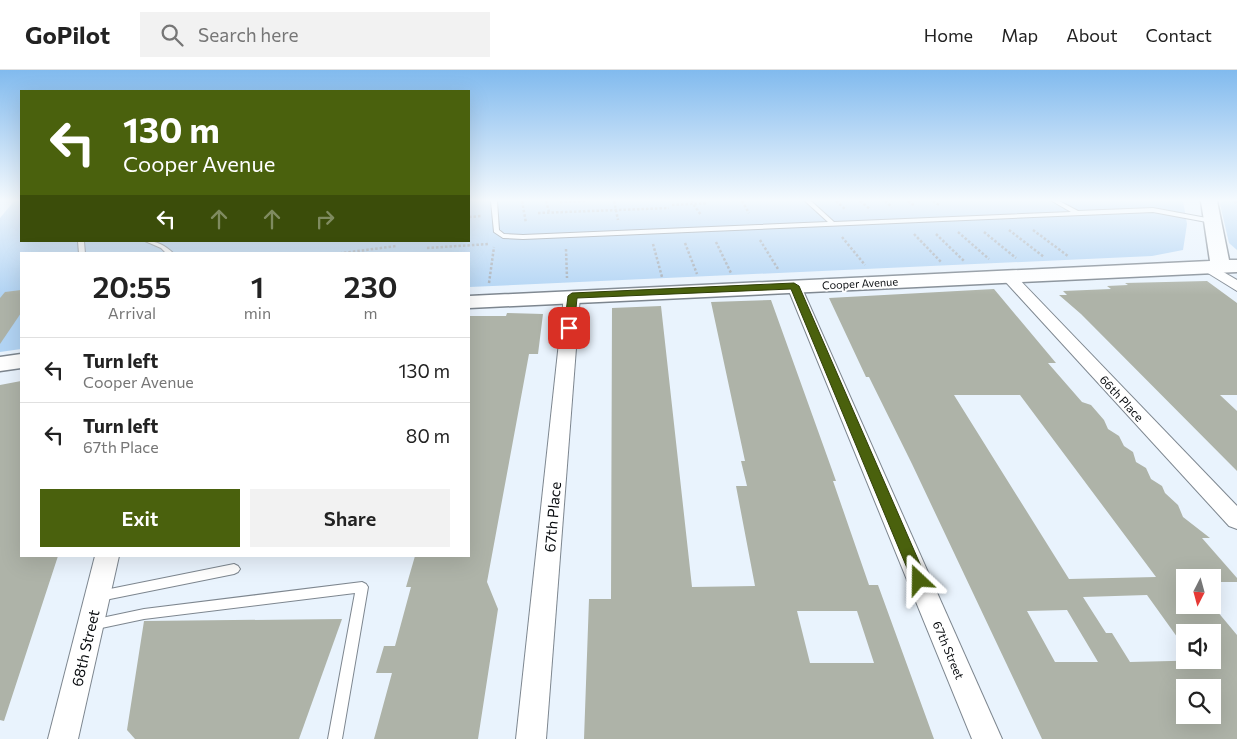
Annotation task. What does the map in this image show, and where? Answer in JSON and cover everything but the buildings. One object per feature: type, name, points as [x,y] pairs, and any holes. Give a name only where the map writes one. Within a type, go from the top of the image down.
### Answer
[{"type":"main road","points":[[1215,232],[1222,266]]},
{"type":"main road","name":"Cooper Avenue","points":[[470,302],[570,287],[788,280],[1007,267],[1222,266]]},
{"type":"main road","points":[[0,364],[20,361]]},
{"type":"street","points":[[1222,266],[1237,287]]},
{"type":"street","name":"66th Place","points":[[1007,267],[1237,520]]},
{"type":"street","name":"67th Street","points":[[788,280],[987,739]]},
{"type":"street","name":"67th Place","points":[[531,739],[570,287]]},
{"type":"street","name":"68th Street","points":[[63,739],[107,557]]},
{"type":"lane","points":[[498,232],[504,236],[643,232]]},
{"type":"lane","points":[[151,242],[163,246],[169,252]]},
{"type":"lane","points":[[97,597],[234,569]]},
{"type":"lane","points":[[90,626],[144,614],[362,587],[335,739]]},
{"type":"path","points":[[649,232],[663,277]]},
{"type":"path","points":[[682,232],[698,277]]},
{"type":"path","points":[[712,232],[732,276]]},
{"type":"path","points":[[839,232],[869,270]]},
{"type":"path","points":[[911,232],[945,266]]},
{"type":"path","points":[[934,232],[968,264]]},
{"type":"path","points":[[961,232],[1007,267]]},
{"type":"path","points":[[979,232],[1007,267]]},
{"type":"path","points":[[1012,232],[1048,260]]},
{"type":"path","points":[[1037,232],[1073,259]]},
{"type":"path","points":[[565,235],[570,287]]},
{"type":"path","points":[[758,236],[788,280]]},
{"type":"path","points":[[427,248],[494,243],[489,286]]},
{"type":"path","points":[[350,252],[396,246]]},
{"type":"shaded area","points":[[0,232],[20,232],[20,242],[470,242],[470,232],[1186,232],[1183,250],[1152,256],[470,287],[470,252],[20,252],[20,349],[0,352]]},
{"type":"shaded area","points":[[1227,232],[1237,232],[1237,250],[1229,243]]},
{"type":"route","points":[[569,328],[572,296],[794,286],[919,580]]}]
